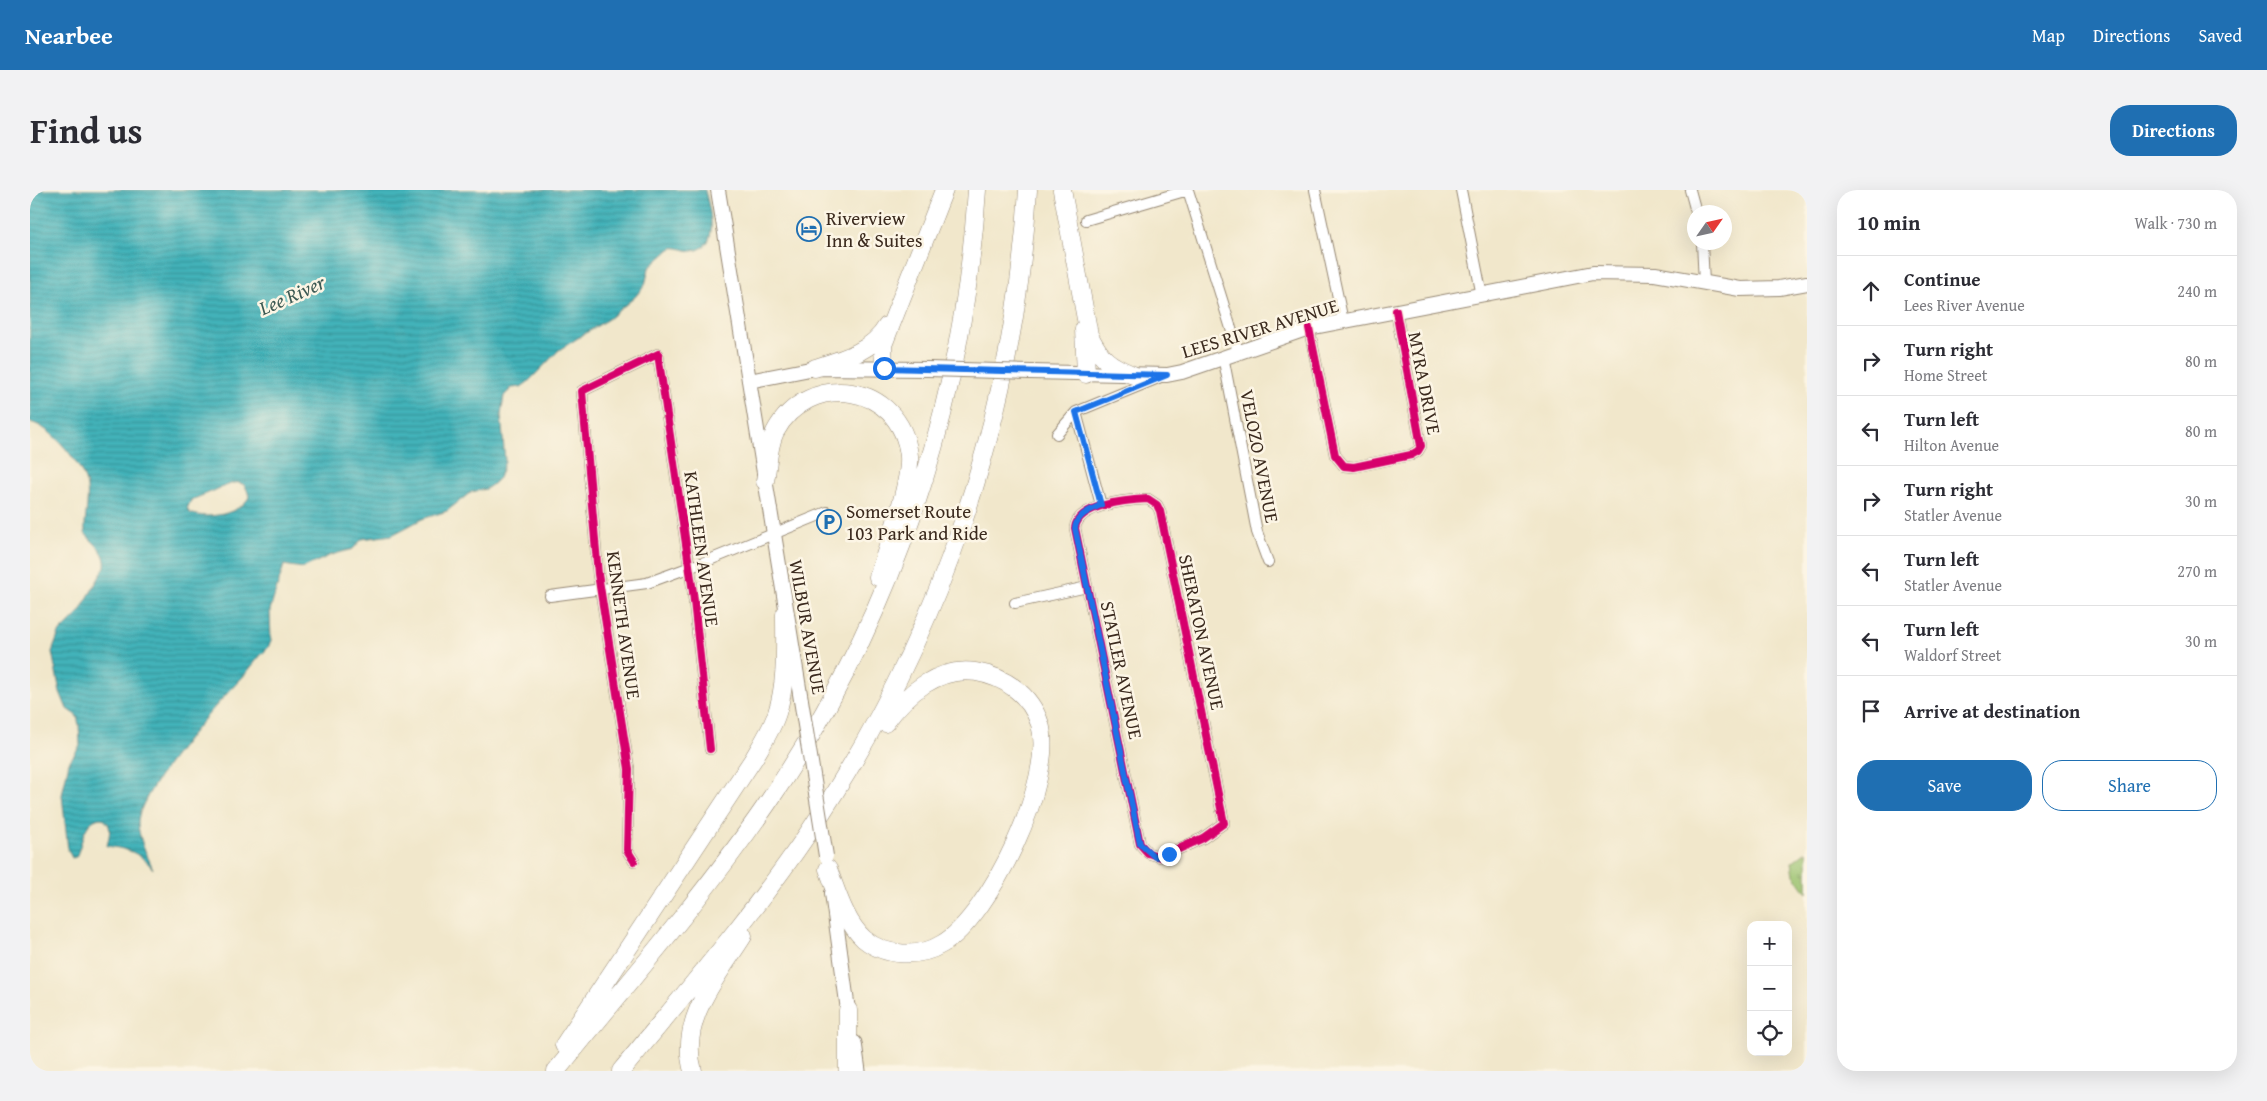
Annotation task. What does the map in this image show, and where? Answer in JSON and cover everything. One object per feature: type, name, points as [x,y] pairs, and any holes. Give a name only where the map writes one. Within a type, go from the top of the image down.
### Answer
[{"type":"highway","points":[[884,368],[883,345],[944,190]]},
{"type":"highway","points":[[556,1071],[752,826],[800,754],[843,678],[876,609],[902,546],[937,436],[962,324],[977,190]]},
{"type":"highway","points":[[839,786],[869,736],[913,650],[943,579],[972,496],[996,412],[1011,336],[1022,260],[1028,190]]},
{"type":"highway","points":[[1062,190],[1089,335],[1100,355],[1111,366],[1133,376]]},
{"type":"highway","points":[[1082,296],[1086,374]]},
{"type":"highway","points":[[815,368],[853,355],[864,348],[885,329],[896,310]]},
{"type":"highway","points":[[765,481],[775,433],[790,413],[809,399],[836,392],[865,396],[877,401],[888,411],[902,431],[909,458],[906,478],[884,557],[843,678]]},
{"type":"highway","points":[[547,1071],[754,758],[771,728],[777,713],[784,675],[785,614]]},
{"type":"highway","points":[[693,1071],[690,1040],[696,1012],[790,858],[839,786],[899,705],[925,683],[946,674],[969,671],[1004,679],[1025,697],[1039,723],[1043,751],[1032,802],[998,878],[973,915],[944,944],[930,951],[907,954],[895,954],[872,945],[863,938],[846,915],[827,862]]},
{"type":"highway","points":[[621,1071],[790,858]]},
{"type":"highway","points":[[848,1010],[848,1071]]},
{"type":"main road","name":"WILBUR AVENUE","points":[[718,190],[785,614],[827,862],[858,1071]]},
{"type":"main road","name":"LEES RIVER AVENUE","points":[[749,381],[815,368],[928,369],[1133,376],[1167,375],[1182,372],[1223,356],[1309,328],[1593,273],[1654,274],[1704,283],[1761,290],[1807,283]]},
{"type":"street","points":[[1086,220],[1188,190],[1238,351]]},
{"type":"street","points":[[1316,190],[1343,321]]},
{"type":"street","points":[[1461,190],[1482,296]]},
{"type":"street","points":[[1690,190],[1694,205]]},
{"type":"street","points":[[1702,250],[1704,283]]},
{"type":"street","name":"MYRA DRIVE","points":[[1309,328],[1335,455],[1344,466],[1354,467],[1411,455],[1418,451],[1421,446],[1396,311]]},
{"type":"street","name":"KENNETH AVENUE","points":[[634,861],[627,850],[629,769],[600,590],[582,391],[658,354]]},
{"type":"street","name":"KATHLEEN AVENUE","points":[[658,354],[702,663],[710,749]]},
{"type":"street","name":"VELOZO AVENUE","points":[[1223,356],[1257,532],[1268,562]]},
{"type":"street","points":[[1057,434],[1076,412],[1167,375]]},
{"type":"street","points":[[1076,412],[1101,505]]},
{"type":"street","name":"SHERATON AVENUE","points":[[1101,505],[1148,499],[1157,505],[1160,511],[1224,823],[1203,838],[1169,854],[1161,857],[1148,853]]},
{"type":"street","name":"STATLER AVENUE","points":[[1101,505],[1085,512],[1076,523],[1087,587],[1140,844],[1148,853]]},
{"type":"street","points":[[550,596],[646,583],[773,535],[827,512]]},
{"type":"street","points":[[1015,603],[1087,587]]},
{"type":"green space","points":[[1806,851],[1807,893],[1794,875],[1792,862]]},
{"type":"water","name":"Lee River","points":[[30,190],[705,190],[711,216],[710,235],[707,243],[701,248],[692,251],[670,249],[649,268],[645,285],[635,297],[608,319],[559,350],[528,382],[521,387],[512,388],[504,396],[501,415],[505,461],[499,478],[493,484],[486,489],[471,492],[447,511],[422,519],[392,535],[362,539],[353,549],[331,555],[303,568],[284,565],[270,610],[271,642],[267,649],[180,748],[151,790],[142,808],[138,822],[140,834],[153,869],[133,852],[107,846],[109,827],[108,823],[101,818],[90,823],[84,833],[76,857],[72,858],[68,850],[62,795],[69,762],[80,746],[79,725],[77,716],[67,709],[60,692],[52,652],[59,633],[79,613],[105,567],[105,561],[102,552],[85,533],[87,487],[85,478],[65,448],[47,431],[30,422]],"holes":[[[233,483],[242,484],[247,490],[249,497],[239,508],[223,514],[206,516],[190,513],[187,509],[191,500]]]},
{"type":"cycle path","points":[[1309,328],[1335,455],[1344,466],[1354,467],[1411,455],[1418,451],[1421,446],[1396,311]]},
{"type":"cycle path","points":[[634,861],[627,850],[629,769],[598,574],[582,391],[658,354],[693,592],[710,749]]},
{"type":"cycle path","points":[[1148,499],[1157,505],[1160,511],[1224,823],[1203,838],[1161,857],[1148,853],[1140,844],[1075,528],[1078,520],[1085,513],[1094,509],[1117,502],[1148,499]]},
{"type":"place","name":"Riverview Inn & Suites","points":[[809,229]]},
{"type":"place","name":"Somerset Route 103 Park and Ride","points":[[829,522]]},
{"type":"route","points":[[884,368],[1133,376],[1167,375],[1076,412],[1101,505],[1085,512],[1079,518],[1075,528],[1140,844],[1148,853],[1155,857],[1169,854]]}]
